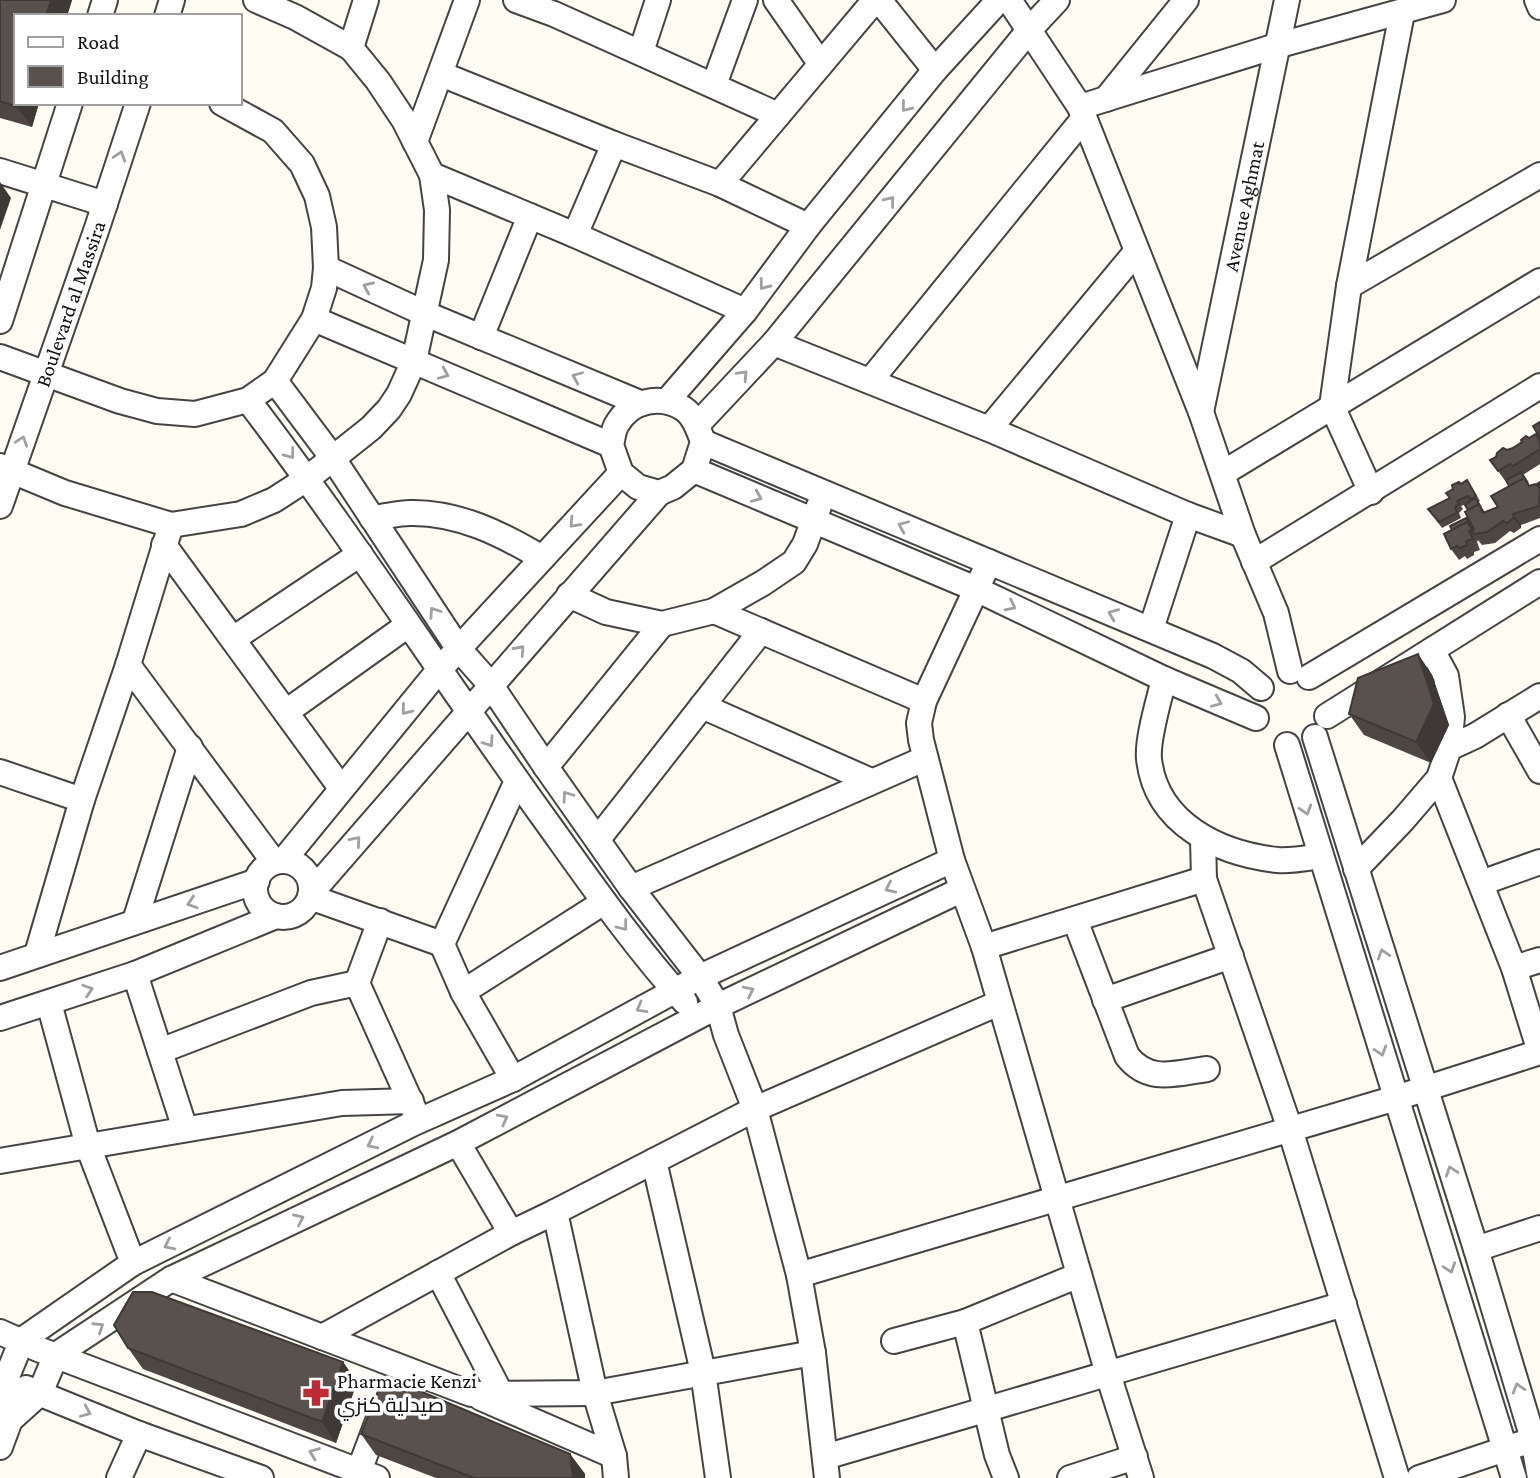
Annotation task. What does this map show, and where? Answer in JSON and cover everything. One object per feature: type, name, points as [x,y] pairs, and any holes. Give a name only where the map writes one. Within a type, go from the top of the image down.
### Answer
[{"type":"street","points":[[167,535],[241,514],[274,500],[308,478],[370,428],[389,409],[414,361],[436,260],[437,210],[432,175],[404,120],[378,81],[351,48],[295,17],[256,0]]},
{"type":"street","points":[[351,48],[366,0]]},
{"type":"street","points":[[415,142],[467,0]]},
{"type":"street","points":[[516,0],[556,7],[641,52],[778,116]]},
{"type":"street","points":[[641,52],[658,0]]},
{"type":"street","points":[[714,85],[746,0]]},
{"type":"street","points":[[776,0],[820,63]]},
{"type":"street","points":[[720,184],[820,63],[877,0],[935,70]]},
{"type":"street","points":[[667,401],[745,311],[808,226],[935,70],[999,0]]},
{"type":"street","points":[[1009,0],[1082,113],[1201,412],[1243,535],[1299,674],[1315,681],[1325,693],[1328,705],[1321,727],[1356,869],[1536,1437],[1540,1478]]},
{"type":"street","points":[[0,1018],[135,974],[276,916],[293,915],[300,911],[491,684],[659,493],[674,487],[694,470],[700,433],[1030,29],[1057,0]]},
{"type":"street","points":[[1107,99],[1186,0]]},
{"type":"street","name":"Avenue Aghmat","points":[[1201,412],[1287,0]]},
{"type":"street","points":[[870,381],[1082,113],[1107,99],[1276,46],[1443,0]]},
{"type":"street","points":[[1537,0],[1540,7]]},
{"type":"street","points":[[1371,492],[1332,406],[1349,286],[1402,13]]},
{"type":"street","points":[[441,74],[720,184],[808,226]]},
{"type":"street","points":[[0,321],[69,105]]},
{"type":"street","name":"Boulevard al Massira","points":[[0,506],[6,468],[46,373],[137,105]]},
{"type":"street","points":[[0,358],[120,401],[157,411],[195,414],[248,400],[275,382],[314,319],[324,288],[327,268],[324,227],[317,196],[302,164],[273,131],[226,105]]},
{"type":"street","points":[[575,235],[614,144]]},
{"type":"street","points":[[0,171],[105,204]]},
{"type":"street","points":[[432,175],[745,311]]},
{"type":"street","points":[[1349,286],[1540,175]]},
{"type":"street","points":[[481,337],[530,216]]},
{"type":"street","points":[[989,429],[1136,252]]},
{"type":"street","points":[[327,268],[426,314],[640,403],[667,401],[685,410],[700,433],[823,493],[1213,656],[1241,671],[1261,688]]},
{"type":"street","points":[[1223,473],[1540,282]]},
{"type":"street","points":[[314,319],[611,445]]},
{"type":"street","points":[[774,343],[989,429],[1188,515],[1243,535]]},
{"type":"street","points":[[275,382],[332,457],[458,648],[491,684],[631,888],[700,977],[708,1011]]},
{"type":"street","points":[[1254,562],[1540,386]]},
{"type":"street","points":[[248,400],[308,478],[439,670],[604,902],[673,990],[708,1011],[726,1035],[755,1108],[799,1275],[813,1353],[826,1467],[988,1409],[1344,1304]]},
{"type":"street","points":[[640,403],[615,425],[611,445],[621,473],[638,487],[659,493]]},
{"type":"street","points":[[6,468],[167,535],[233,639],[341,789]]},
{"type":"street","points":[[694,470],[976,589],[1164,679],[1255,718]]},
{"type":"street","points":[[276,916],[268,912],[257,898],[260,873],[278,862],[458,648],[621,473]]},
{"type":"street","points":[[569,595],[606,612],[662,625],[714,611],[764,583],[794,562],[805,544],[823,493]]},
{"type":"street","points":[[372,518],[409,513],[440,515],[505,536],[542,558]]},
{"type":"street","points":[[1151,629],[1188,515]]},
{"type":"street","points":[[37,954],[82,800],[128,665],[167,535]]},
{"type":"street","points":[[1540,539],[1299,674],[1272,677],[1261,688],[1255,702],[1255,718],[1260,729],[1269,737],[1296,746],[1432,650],[1540,582]]},
{"type":"street","points":[[233,639],[360,554]]},
{"type":"street","points":[[989,562],[924,701],[919,723],[924,759],[952,860],[984,947],[1108,1374],[1138,1468],[1070,1478]]},
{"type":"street","points":[[714,611],[924,701]]},
{"type":"street","points":[[286,712],[408,625]]},
{"type":"street","points":[[546,767],[662,625]]},
{"type":"street","points":[[598,839],[761,631]]},
{"type":"street","points":[[1356,869],[1439,778],[1449,748],[1452,717],[1446,676],[1432,650]]},
{"type":"street","points":[[128,665],[278,862]]},
{"type":"street","points":[[1164,679],[1149,758],[1160,794],[1174,816],[1203,838],[1244,854],[1280,860],[1320,856]]},
{"type":"street","points":[[1449,748],[1475,736],[1540,696]]},
{"type":"street","points":[[702,706],[871,781]]},
{"type":"street","points":[[1508,715],[1540,771]]},
{"type":"street","points":[[1287,745],[1514,1478]]},
{"type":"street","points":[[135,921],[190,747]]},
{"type":"street","points":[[631,888],[924,759]]},
{"type":"street","points":[[0,772],[82,800]]},
{"type":"street","points":[[799,1275],[1058,1196],[1396,1098],[1540,1052],[1514,968],[1439,778]]},
{"type":"street","points":[[442,944],[517,781]]},
{"type":"street","points":[[1203,838],[1204,879],[1290,1129],[1397,1478]]},
{"type":"street","points":[[10,1420],[3,1378],[11,1336],[133,1263],[415,1111],[513,1079],[673,990],[952,860]]},
{"type":"street","points":[[278,862],[291,862],[306,872],[310,880],[311,895]]},
{"type":"street","points":[[1481,883],[1540,862]]},
{"type":"street","points":[[984,947],[1204,879]]},
{"type":"street","points":[[0,968],[257,881]]},
{"type":"street","points":[[0,1447],[10,1420],[40,1393],[57,1355],[171,1279],[458,1143],[708,1011],[961,890]]},
{"type":"street","points":[[311,895],[442,944],[463,992],[513,1079]]},
{"type":"street","points":[[463,992],[604,902]]},
{"type":"street","points":[[1074,920],[1127,1056],[1143,1072],[1162,1075],[1207,1069]]},
{"type":"street","points":[[380,921],[357,983],[415,1111]]},
{"type":"street","points":[[1105,1000],[1231,956]]},
{"type":"street","points":[[1514,968],[1540,960]]},
{"type":"street","points":[[135,974],[185,1129]]},
{"type":"street","points":[[160,1051],[310,993],[357,983]]},
{"type":"street","points":[[49,1003],[88,1146],[133,1263]]},
{"type":"street","points":[[322,1337],[510,1233],[755,1108],[999,1003]]},
{"type":"street","points":[[0,1161],[342,1103],[415,1111]]},
{"type":"street","points":[[458,1143],[510,1233]]},
{"type":"street","points":[[654,1161],[703,1372],[718,1478]]},
{"type":"street","points":[[555,1212],[595,1393],[615,1467]]},
{"type":"street","points":[[1476,1249],[1540,1228]]},
{"type":"street","points":[[438,1273],[501,1394]]},
{"type":"street","points":[[894,1341],[965,1322],[1080,1275]]},
{"type":"street","points":[[171,1279],[471,1394],[615,1467]]},
{"type":"street","points":[[965,1322],[1006,1478]]},
{"type":"street","points":[[11,1336],[368,1474],[400,1367]]},
{"type":"street","points":[[471,1394],[595,1393],[813,1353]]},
{"type":"street","points":[[3,1378],[139,1434],[261,1478]]},
{"type":"street","points":[[119,1478],[139,1434]]},
{"type":"street","points":[[1419,1478],[1536,1437]]},
{"type":"building","points":[[0,0],[51,0],[47,14],[14,14],[14,105],[17,107],[0,101]]},
{"type":"building","points":[[1540,422],[1540,438],[1533,426]]},
{"type":"building","points":[[1536,434],[1540,449],[1513,466],[1510,464],[1498,471],[1490,460],[1496,457],[1497,453],[1503,448],[1513,448],[1526,436],[1529,438]]},
{"type":"building","points":[[1521,472],[1528,483],[1524,478],[1509,486],[1506,480]]},
{"type":"building","points":[[1524,478],[1529,486],[1535,484],[1539,487],[1537,484],[1540,482],[1539,506],[1513,514],[1514,518],[1507,523],[1503,521],[1487,532],[1474,534],[1465,512],[1479,504],[1483,513],[1498,507],[1491,496]]},
{"type":"building","points":[[1467,480],[1476,496],[1457,501],[1457,513],[1439,522],[1428,509],[1450,498],[1446,493],[1453,489],[1452,485]]},
{"type":"building","points":[[1475,498],[1479,504],[1468,510],[1465,505]]},
{"type":"building","points":[[1466,518],[1470,525],[1467,522],[1452,530],[1450,526]]},
{"type":"building","points":[[1467,522],[1472,529],[1469,531],[1473,539],[1466,541],[1467,545],[1451,549],[1444,534]]},
{"type":"building","points":[[1418,654],[1434,704],[1416,742],[1349,714],[1358,678]]},
{"type":"building","points":[[133,1292],[152,1292],[343,1362],[322,1422],[128,1348],[114,1325]]},
{"type":"building","points":[[384,1376],[570,1454],[573,1478],[474,1478],[361,1434]]},
{"type":"place","name":"Pharmacie Kenzi صيدلية كنزي","points":[[316,1393]]}]
